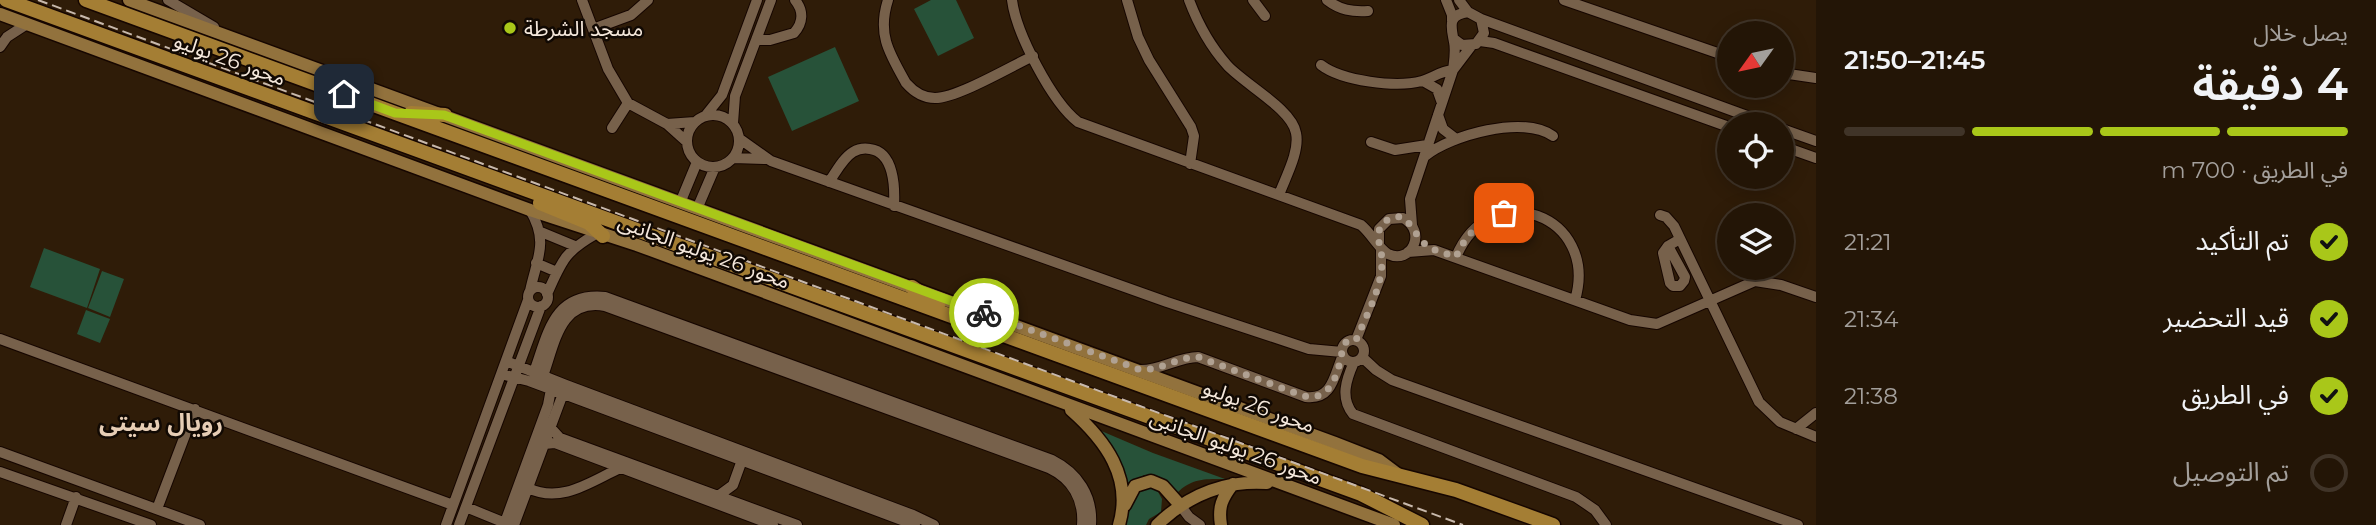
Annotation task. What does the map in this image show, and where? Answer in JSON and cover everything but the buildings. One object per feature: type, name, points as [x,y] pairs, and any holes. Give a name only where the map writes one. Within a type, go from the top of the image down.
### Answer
[{"type":"highway","name":"محور 26 يوليو","points":[[6,0],[1361,494],[1422,525]]},
{"type":"highway","name":"محور 26 يوليو","points":[[86,0],[1353,462],[1457,490],[1553,525]]},
{"type":"highway","points":[[395,113],[444,115]]},
{"type":"highway","points":[[507,181],[518,192],[531,199],[592,225],[600,235]]},
{"type":"highway","points":[[912,287],[950,314]]},
{"type":"main road","name":"محور 26 يوليو الجانبى","points":[[129,0],[1141,370],[1373,457],[1399,476]]},
{"type":"main road","name":"محور 26 يوليو الجانبى","points":[[0,14],[530,210],[637,245],[1380,523]]},
{"type":"main road","points":[[1065,405],[1093,430],[1111,455],[1121,484],[1120,522]]},
{"type":"main road","points":[[1120,522],[1132,490],[1146,482],[1157,482],[1163,486],[1180,505]]},
{"type":"main road","points":[[1162,524],[1180,505],[1205,492],[1233,484],[1279,483]]},
{"type":"main road","points":[[1221,525],[1220,505],[1233,484]]},
{"type":"street","points":[[168,0],[223,33]]},
{"type":"street","points":[[582,0],[608,69],[628,103],[667,124],[687,142],[697,162],[722,166],[733,158],[740,139]]},
{"type":"street","points":[[593,29],[631,15],[648,0]]},
{"type":"street","points":[[687,142],[690,128],[706,116],[722,95],[757,0]]},
{"type":"street","points":[[765,159],[740,139],[733,123],[735,96],[771,0]]},
{"type":"street","points":[[756,40],[770,40],[794,33],[802,21],[802,14],[795,0]]},
{"type":"street","points":[[888,0],[882,22],[884,36],[906,83],[925,96],[937,98],[953,94],[1033,56]]},
{"type":"street","points":[[1012,0],[1016,17],[1033,56],[1061,106],[1078,122],[1362,225],[1390,255],[1434,250],[1630,320],[1652,324],[1668,321],[1755,281],[1781,285],[1816,297]]},
{"type":"street","points":[[1127,0],[1138,37],[1149,60],[1191,127],[1194,136],[1190,164]]},
{"type":"street","points":[[1189,0],[1208,40],[1229,67],[1285,114],[1295,128],[1297,144],[1279,195]]},
{"type":"street","points":[[1253,0],[1265,16]]},
{"type":"street","points":[[1327,0],[1341,9],[1353,12],[1368,11]]},
{"type":"street","points":[[1446,0],[1452,15],[1450,31],[1454,39],[1462,45],[1494,43],[1717,123]]},
{"type":"street","points":[[1459,0],[1468,12],[1481,19],[1737,112]]},
{"type":"street","points":[[1564,0],[1717,53]]},
{"type":"street","points":[[1452,22],[1458,14],[1468,12]]},
{"type":"street","points":[[1321,65],[1341,76],[1356,79],[1423,81],[1437,73],[1453,70],[1485,28],[1481,19]]},
{"type":"street","points":[[0,47],[4,36],[27,24]]},
{"type":"street","points":[[1381,276],[1414,244],[1410,198],[1414,159],[1427,145],[1453,70],[1454,39]]},
{"type":"street","points":[[1632,92],[1636,74]]},
{"type":"street","points":[[1794,75],[1816,78]]},
{"type":"street","points":[[1643,96],[1649,87],[1649,79]]},
{"type":"street","points":[[1423,81],[1437,89],[1442,103]]},
{"type":"street","points":[[612,128],[628,103]]},
{"type":"street","points":[[1438,114],[1443,129],[1456,139]]},
{"type":"street","points":[[706,116],[725,117],[733,123]]},
{"type":"street","points":[[667,124],[695,122]]},
{"type":"street","points":[[1371,142],[1414,159],[1456,139],[1490,131],[1526,128],[1538,129],[1553,136]]},
{"type":"street","points":[[1794,133],[1816,141],[1813,157],[1794,150]]},
{"type":"street","points":[[1414,159],[1427,145]]},
{"type":"street","points":[[829,182],[853,152],[862,148],[876,150],[890,167],[894,185],[894,206]]},
{"type":"street","points":[[733,158],[765,159],[1308,349],[1342,354],[1347,360],[1358,360],[1392,380],[1798,525]]},
{"type":"street","points":[[680,203],[697,162]]},
{"type":"street","points":[[697,209],[715,167]]},
{"type":"street","points":[[1356,340],[1381,276],[1379,229],[1410,198]]},
{"type":"street","points":[[446,525],[529,295],[541,233],[530,210]]},
{"type":"street","points":[[1456,257],[1469,233],[1491,217],[1518,212],[1540,216],[1557,226],[1574,247],[1580,274],[1575,300]]},
{"type":"street","points":[[1660,215],[1671,221],[1759,402],[1772,416],[1816,437]]},
{"type":"street","points":[[1362,225],[1403,218],[1422,241],[1434,250]]},
{"type":"street","points":[[541,233],[575,246]]},
{"type":"street","points":[[459,525],[512,377],[557,272],[575,246],[600,235]]},
{"type":"street","points":[[1668,246],[1680,239]]},
{"type":"street","points":[[536,263],[557,272]]},
{"type":"street","points":[[529,295],[538,287],[547,294]]},
{"type":"street","points":[[529,295],[535,306],[541,306]]},
{"type":"street","points":[[546,426],[548,405],[545,380],[565,319],[579,308],[606,306],[1059,468],[1076,477],[1086,493],[1091,511],[1091,525]]},
{"type":"street","points":[[0,339],[453,505]]},
{"type":"street","points":[[1141,370],[1161,368],[1185,358],[1198,357],[1301,395],[1316,397],[1329,390],[1347,341],[1356,340]]},
{"type":"street","points":[[1356,340],[1363,347],[1345,393],[1347,405],[1353,414],[1576,497],[1595,510],[1606,525]]},
{"type":"street","points":[[506,361],[564,390],[915,525]]},
{"type":"street","points":[[501,374],[545,380]]},
{"type":"street","points":[[508,524],[546,426],[564,390]]},
{"type":"street","points":[[564,390],[914,515],[934,525]]},
{"type":"street","points":[[158,509],[195,410]]},
{"type":"street","points":[[1796,429],[1816,413]]},
{"type":"street","points":[[546,426],[560,438],[797,525]]},
{"type":"street","points":[[508,524],[528,488],[540,443]]},
{"type":"street","points":[[540,443],[555,443],[773,525]]},
{"type":"street","points":[[0,452],[200,525]]},
{"type":"street","points":[[741,460],[733,485],[742,505]]},
{"type":"street","points":[[528,488],[543,494],[566,493],[620,468]]},
{"type":"street","points":[[1059,468],[1077,493],[1082,525]]},
{"type":"street","points":[[0,472],[151,525]]},
{"type":"street","points":[[718,496],[733,485]]},
{"type":"street","points":[[66,525],[76,497]]},
{"type":"street","points":[[1180,505],[1189,517],[1200,525]]},
{"type":"street","points":[[466,507],[508,524]]},
{"type":"green space","points":[[931,0],[956,0],[974,38],[938,56],[914,9]]},
{"type":"green space","points":[[835,47],[859,101],[792,131],[768,77]]},
{"type":"green space","points":[[44,248],[100,269],[87,308],[30,287]]},
{"type":"green space","points":[[102,271],[124,279],[110,317],[88,308]]},
{"type":"green space","points":[[86,310],[110,319],[100,343],[77,334]]},
{"type":"green space","points":[[1099,430],[1225,479],[1194,482],[1177,493],[1156,477],[1144,475],[1126,489]]},
{"type":"green space","points":[[1146,487],[1157,490],[1162,499],[1161,512],[1149,519],[1146,525],[1124,525],[1138,490]]},
{"type":"railway","points":[[38,0],[1463,525]]},
{"type":"way so far","points":[[984,313],[1141,370],[1161,368],[1185,358],[1198,357],[1311,398],[1321,396],[1329,390],[1343,355],[1343,346],[1347,341],[1356,340],[1381,276],[1381,248],[1377,239],[1382,224],[1392,218],[1403,218],[1412,225],[1417,236],[1427,246],[1456,257],[1469,233],[1491,217],[1504,213]]},
{"type":"place","name":"مسجد الشرطة","points":[[510,28]]},
{"type":"district","name":"رويال سيتى","points":[[161,422]]},
{"type":"route","points":[[344,94],[395,113],[444,115],[984,313]]}]
